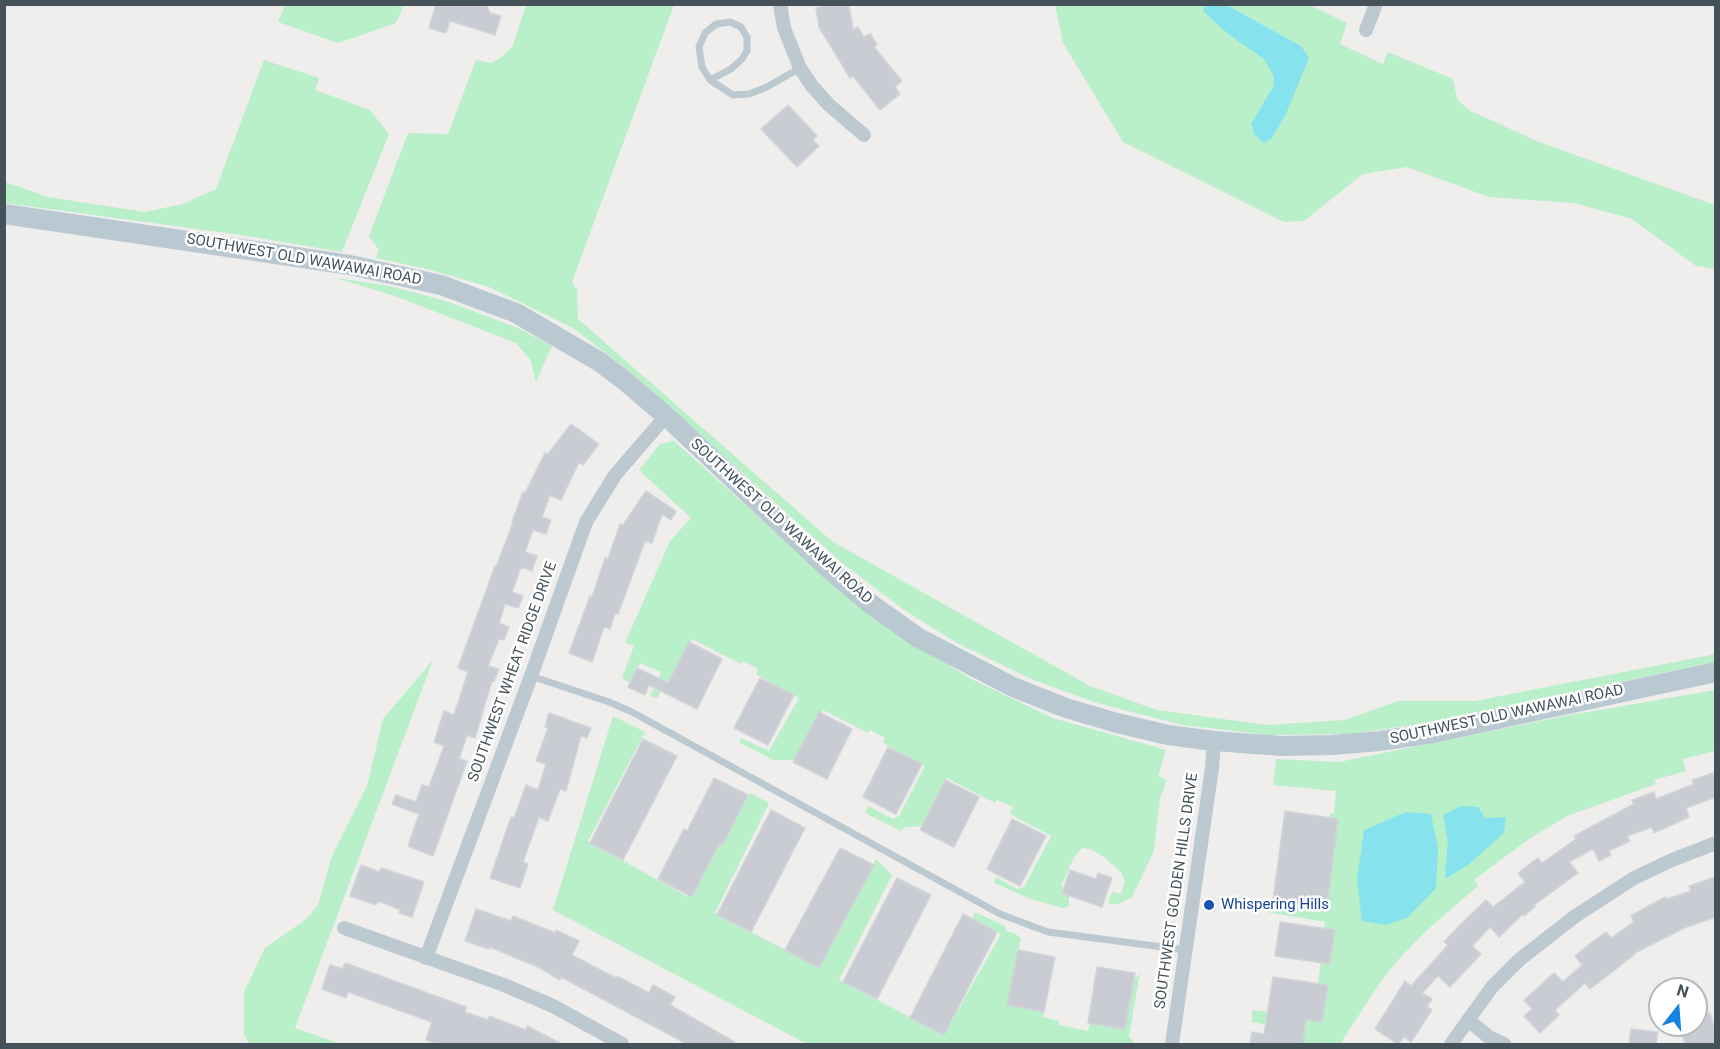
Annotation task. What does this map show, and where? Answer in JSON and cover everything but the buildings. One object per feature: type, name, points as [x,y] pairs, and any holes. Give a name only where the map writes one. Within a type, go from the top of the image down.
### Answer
[{"type":"main road","name":"SOUTHWEST OLD WAWAWAI ROAD","points":[[4,214],[350,265],[441,285],[516,313],[600,362],[666,416],[828,568],[872,605],[917,637],[1013,687],[1066,708],[1168,735],[1214,741],[1282,746],[1380,741],[1433,733],[1716,672]]},
{"type":"street","points":[[780,4],[784,28],[800,68],[829,105],[864,135]]},
{"type":"street","points":[[1366,30],[1376,4]]},
{"type":"street","name":"SOUTHWEST WHEAT RIDGE DRIVE","points":[[426,958],[586,522],[615,475],[666,416]]},
{"type":"street","name":"SOUTHWEST GOLDEN HILLS DRIVE","points":[[1172,1044],[1214,741]]},
{"type":"street","points":[[1451,1044],[1492,987],[1519,960],[1574,917],[1634,879],[1672,860],[1716,843]]},
{"type":"street","points":[[344,928],[553,1006],[622,1044]]},
{"type":"street","points":[[1468,1020],[1504,1044]]},
{"type":"lane","points":[[710,80],[731,69],[747,51],[747,37],[741,27],[730,22],[716,24],[705,33],[699,47],[702,67],[710,80],[733,95],[749,94],[767,87],[800,68]]},
{"type":"lane","points":[[531,676],[632,712],[1000,914],[1048,932],[1185,950]]},
{"type":"green space","points":[[285,4],[404,5],[396,23],[338,43],[278,22]]},
{"type":"green space","points":[[526,5],[674,5],[572,282],[577,290],[578,319],[833,542],[1090,686],[1157,710],[1267,725],[1345,720],[1398,701],[1475,701],[1715,653],[1715,662],[1433,722],[1349,734],[1268,735],[1183,725],[1097,703],[1031,679],[957,643],[904,610],[842,563],[633,374],[573,328],[489,287],[431,270],[376,258],[379,250],[369,236],[408,133],[448,134],[476,60],[491,63],[502,57],[513,45]]},
{"type":"green space","points":[[1055,5],[1205,5],[1203,11],[1228,34],[1265,59],[1273,75],[1274,85],[1251,124],[1272,138],[1285,116],[1301,46],[1227,5],[1310,5],[1347,23],[1340,44],[1383,64],[1388,52],[1453,79],[1457,99],[1469,110],[1539,142],[1715,205],[1715,269],[1696,266],[1632,219],[1574,203],[1489,197],[1407,167],[1363,174],[1304,221],[1284,222],[1123,142],[1063,43]]},
{"type":"green space","points":[[264,60],[319,78],[315,90],[370,110],[389,134],[342,252],[241,235],[5,203],[5,182],[48,197],[144,212],[183,204],[216,189]]},
{"type":"green space","points":[[336,278],[394,287],[446,301],[518,328],[552,346],[536,382],[530,359],[516,343],[395,296]]},
{"type":"green space","points":[[674,441],[801,555],[879,621],[971,679],[1053,718],[1166,750],[1158,776],[1167,780],[1160,798],[1154,851],[1132,897],[1118,904],[1108,904],[1112,892],[1121,894],[1125,882],[1121,872],[1091,849],[1082,848],[1074,857],[1061,886],[1069,895],[1069,906],[1063,908],[1031,899],[994,883],[996,877],[1017,889],[1024,887],[1051,836],[1010,814],[1013,807],[997,800],[995,803],[947,778],[924,826],[905,827],[901,831],[865,813],[868,806],[893,819],[899,816],[925,766],[883,743],[885,738],[870,730],[868,733],[823,710],[797,760],[773,760],[739,742],[741,738],[769,751],[799,698],[756,674],[758,669],[743,661],[741,664],[692,639],[668,687],[661,688],[658,698],[650,696],[661,672],[640,663],[630,683],[622,678],[634,646],[625,643],[670,541],[691,518],[639,470],[660,444]]},
{"type":"green space","points":[[433,660],[295,1028],[341,1044],[249,1044],[244,1034],[244,992],[265,948],[305,920],[318,905],[332,856],[367,786],[383,719]]},
{"type":"green space","points":[[1715,690],[1715,751],[1683,759],[1686,771],[1654,780],[1656,784],[1567,816],[1529,839],[1475,879],[1478,886],[1427,930],[1398,960],[1381,981],[1340,1044],[1298,1044],[1300,1031],[1252,1022],[1252,1010],[1312,1017],[1325,922],[1267,912],[1269,900],[1319,904],[1330,813],[1334,813],[1336,791],[1273,785],[1276,759],[1339,762],[1565,716]]},
{"type":"green space","points":[[613,716],[645,732],[588,841],[688,897],[750,793],[769,803],[715,913],[816,966],[876,859],[892,875],[839,980],[944,1035],[1001,934],[972,919],[975,912],[1005,926],[1006,931],[1016,934],[1021,939],[1007,1005],[1044,1012],[1043,1017],[1059,1021],[1059,1025],[1088,1031],[1090,1023],[1120,1028],[1126,1024],[1134,980],[1140,973],[1129,1036],[1135,1044],[807,1044],[553,910]]},
{"type":"water","points":[[1205,5],[1227,5],[1301,46],[1309,58],[1285,116],[1272,138],[1264,143],[1255,135],[1251,124],[1274,85],[1273,75],[1264,59],[1228,34],[1203,11]]},
{"type":"water","points":[[1461,806],[1478,807],[1485,818],[1506,817],[1504,833],[1469,864],[1447,878],[1445,877],[1448,841],[1443,815]]},
{"type":"water","points":[[1406,812],[1431,814],[1438,848],[1436,888],[1408,917],[1387,925],[1362,921],[1357,879],[1364,830]]},
{"type":"place","name":"Whispering Hills","points":[[1209,905]]}]
